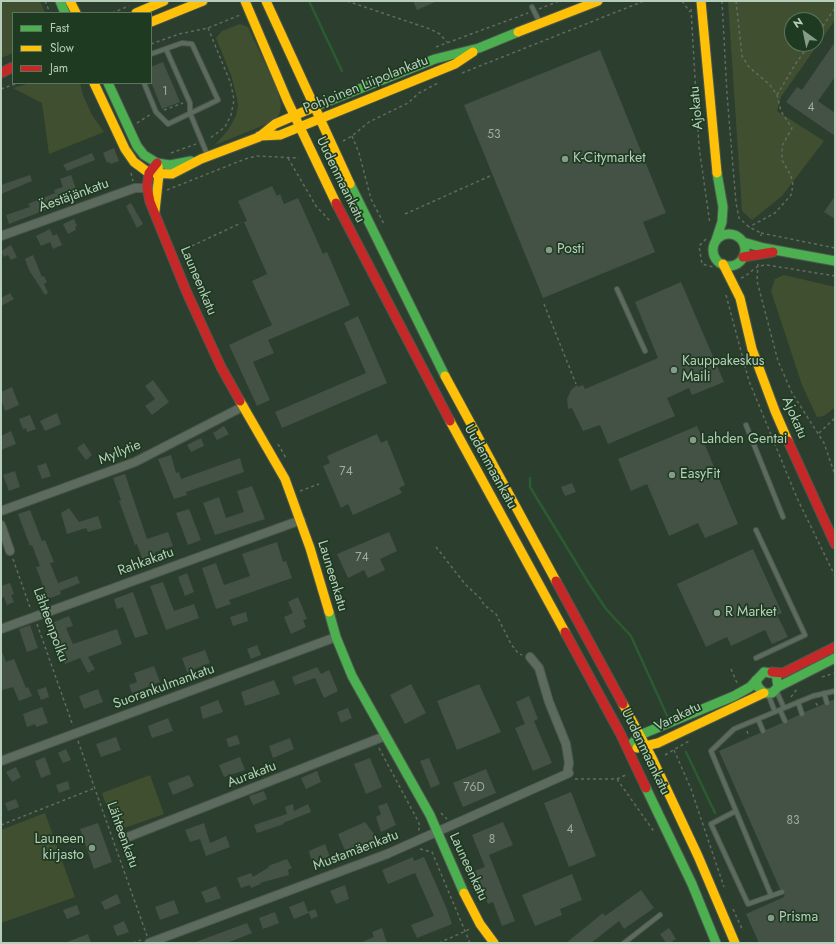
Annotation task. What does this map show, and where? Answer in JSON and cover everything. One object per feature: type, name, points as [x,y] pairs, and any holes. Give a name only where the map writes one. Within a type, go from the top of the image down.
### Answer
[{"type":"street","points":[[60,1],[65,12]]},
{"type":"street","points":[[70,1],[76,12]]},
{"type":"street","points":[[135,8],[164,1]]},
{"type":"street","points":[[152,22],[203,1]]},
{"type":"street","name":"Uudenmaankatu","points":[[245,1],[299,127],[345,222],[422,370],[578,653],[628,748],[688,877],[716,943]]},
{"type":"street","name":"Uudenmaankatu","points":[[266,1],[319,119],[449,386],[640,735],[698,856],[735,943]]},
{"type":"street","name":"Pohjoinen Liipolankatu","points":[[159,174],[172,174],[204,158],[259,136],[275,124],[294,115],[435,59],[479,48],[598,1]]},
{"type":"street","name":"Ajokatu","points":[[701,1],[705,30],[715,158],[723,207],[722,222],[716,240]]},
{"type":"street","name":"Ajokatu","points":[[705,30],[708,1]]},
{"type":"street","name":"Pohjoinen Liipolankatu","points":[[259,136],[280,134],[299,127],[455,64],[479,48]]},
{"type":"street","points":[[1,73],[12,68]]},
{"type":"street","points":[[1,78],[12,76]]},
{"type":"street","points":[[94,84],[125,149],[137,166],[149,173],[159,174]]},
{"type":"street","points":[[108,84],[136,146],[144,155],[157,163],[149,173]]},
{"type":"street","name":"Pohjoinen Liipolankatu","points":[[157,163],[170,165],[204,158]]},
{"type":"street","name":"Launeenkatu","points":[[155,211],[159,174],[157,163]]},
{"type":"street","name":"Launeenkatu","points":[[149,173],[147,188],[150,202],[155,211],[187,293],[221,367],[285,479],[301,520],[336,637],[352,676],[420,796],[469,905],[490,942]]},
{"type":"street","name":"Äestäjänkatu","points":[[1,236],[135,188],[158,188]]},
{"type":"street","name":"Ajokatu","points":[[723,207],[736,235]]},
{"type":"street","points":[[779,252],[741,260],[734,265],[723,264],[716,259],[714,254],[716,240],[724,234],[736,235],[743,242],[779,252],[835,261]]},
{"type":"street","points":[[741,260],[745,251],[743,242]]},
{"type":"street","name":"Ajokatu","points":[[741,260],[739,278],[740,298],[752,349],[775,411],[835,544]]},
{"type":"street","name":"Ajokatu","points":[[723,264],[740,298]]},
{"type":"street","name":"Myllytie","points":[[1,511],[135,462],[244,406]]},
{"type":"street","name":"Rahkakatu","points":[[1,628],[301,520]]},
{"type":"street","points":[[1,525],[10,551]]},
{"type":"street","name":"Suorankulmankatu","points":[[1,761],[336,637]]},
{"type":"street","points":[[772,672],[778,678],[772,691],[758,687],[756,680],[764,672],[772,672],[783,673],[835,647]]},
{"type":"street","points":[[530,657],[539,668],[549,702],[566,744],[569,763],[569,776]]},
{"type":"street","name":"Varakatu","points":[[628,748],[646,747],[658,743],[693,725],[772,691],[835,658]]},
{"type":"street","name":"Varakatu","points":[[628,748],[640,735],[687,714],[734,696],[750,687],[756,680]]},
{"type":"street","name":"Aurakatu","points":[[128,837],[385,736]]},
{"type":"street","name":"Mustamäenkatu","points":[[149,943],[373,860],[437,833],[450,825],[569,776]]},
{"type":"lane","points":[[533,9],[540,23]]},
{"type":"lane","points":[[144,84],[156,112],[168,124],[218,100],[192,44],[182,43],[152,54]]},
{"type":"lane","points":[[166,49],[190,103],[190,114],[204,158]]},
{"type":"lane","points":[[617,289],[644,351]]},
{"type":"lane","points":[[746,425],[783,517]]},
{"type":"lane","points":[[756,530],[805,635],[756,658]]},
{"type":"lane","points":[[772,691],[782,709],[785,722]]},
{"type":"lane","points":[[772,691],[775,712]]},
{"type":"lane","points":[[771,895],[711,751],[734,729],[798,702],[824,693],[835,691]]},
{"type":"lane","points":[[824,693],[827,703]]},
{"type":"lane","points":[[798,702],[802,714]]},
{"type":"lane","points":[[758,719],[763,731]]},
{"type":"lane","points":[[736,811],[712,824],[748,904],[782,892]]},
{"type":"lane","points":[[624,943],[660,915]]},
{"type":"path","points":[[45,1],[50,12]]},
{"type":"path","points":[[346,1],[440,34],[447,43],[533,9],[559,1]]},
{"type":"path","points":[[459,74],[644,1]]},
{"type":"path","points":[[682,1],[691,13]]},
{"type":"path","points":[[736,1],[742,56],[749,67],[770,85],[777,95],[781,111],[792,128],[782,146],[782,160],[791,176],[793,185],[791,195],[775,212],[749,227]]},
{"type":"path","points":[[117,12],[135,8]]},
{"type":"path","points":[[824,24],[835,8]]},
{"type":"path","points":[[152,44],[179,34],[208,28],[240,15]]},
{"type":"path","points":[[777,95],[804,52]]},
{"type":"path","points":[[342,141],[352,136],[369,122],[403,105],[419,93],[443,81]]},
{"type":"path","points":[[1,89],[15,84]]},
{"type":"path","points":[[134,125],[145,117],[156,112],[180,103],[190,103]]},
{"type":"path","points":[[352,136],[359,153],[371,199],[384,224]]},
{"type":"path","points":[[156,201],[162,200],[167,190],[245,159],[257,156],[299,158]]},
{"type":"path","points":[[288,158],[316,206],[330,221]]},
{"type":"path","points":[[405,214],[490,176]]},
{"type":"path","points":[[179,252],[241,223]]},
{"type":"path","points":[[761,233],[835,248]]},
{"type":"path","points":[[739,278],[744,277],[758,266],[767,265],[835,276]]},
{"type":"path","points":[[544,304],[576,384]]},
{"type":"path","points":[[819,433],[835,418]]},
{"type":"path","points":[[300,491],[319,484]]},
{"type":"path","points":[[436,547],[465,584],[481,599],[484,605],[496,614],[511,644],[518,653],[530,657]]},
{"type":"path","name":"Lähteenpolku","points":[[10,551],[76,734]]},
{"type":"path","name":"Lähteenkatu","points":[[76,734],[149,943]]},
{"type":"path","points":[[674,750],[691,789],[725,890]]},
{"type":"path","points":[[569,776],[617,779],[628,774]]},
{"type":"path","points":[[617,779],[650,828],[658,836]]},
{"type":"path","points":[[1,825],[95,788]]},
{"type":"path","points":[[733,908],[743,931]]},
{"type":"path","points":[[439,943],[465,932]]},
{"type":"green space","points":[[1,1],[40,1],[45,12],[12,12],[12,53],[1,58]]},
{"type":"green space","points":[[728,1],[835,1],[835,20],[824,36],[824,12],[784,12],[784,52],[813,52],[781,97],[777,111],[824,141],[782,196],[752,220],[742,211]]},
{"type":"green space","points":[[240,24],[248,27],[278,91],[281,105],[279,115],[274,121],[215,145],[228,130],[236,116],[238,106],[231,75],[216,38],[222,31]]},
{"type":"green space","points":[[27,84],[80,84],[83,95],[92,115],[104,132],[49,154],[42,103],[13,88]]},
{"type":"green space","points":[[784,275],[835,287],[835,405],[834,408],[824,416],[817,417],[802,385],[771,291],[775,279]]},
{"type":"green space","points":[[150,775],[164,814],[116,831],[102,793]]},
{"type":"green space","points":[[45,813],[75,897],[1,923],[1,830]]},
{"type":"building","points":[[413,1],[437,1],[417,10]]},
{"type":"building","points":[[835,42],[835,77],[818,101],[835,113],[835,136],[786,102],[797,87],[802,90]]},
{"type":"building","name":"K-Citymarket","points":[[600,50],[666,213],[643,222],[655,252],[543,298],[464,105]]},
{"type":"building","points":[[163,62],[180,102],[162,109],[152,84],[152,67]]},
{"type":"building","points":[[114,148],[119,161],[111,164],[109,162],[107,163],[103,153]]},
{"type":"building","points":[[92,153],[95,160],[67,171],[63,165]]},
{"type":"building","points":[[30,175],[32,181],[1,194],[1,185]]},
{"type":"building","points":[[71,175],[79,197],[9,224],[6,215],[30,207],[28,204],[55,193],[54,190],[63,187],[60,179]]},
{"type":"building","points":[[272,186],[277,196],[280,194],[284,204],[298,198],[323,254],[327,252],[350,305],[268,340],[274,353],[253,362],[270,400],[257,406],[229,345],[272,325],[252,281],[267,274],[244,222],[247,221],[238,201]]},
{"type":"building","points":[[835,196],[835,219],[824,212]]},
{"type":"building","points":[[131,203],[143,224],[137,228],[126,206]]},
{"type":"building","points":[[74,219],[77,226],[75,227],[76,230],[68,234],[63,224]]},
{"type":"building","points":[[50,229],[53,236],[57,234],[62,245],[53,249],[50,242],[41,246],[36,236]]},
{"type":"building","points":[[11,245],[17,257],[11,260],[8,255],[4,257],[1,251]]},
{"type":"building","points":[[33,255],[42,277],[44,276],[47,282],[44,284],[48,293],[45,295],[29,270],[25,259]]},
{"type":"building","name":"Kauppakeskus Maili","points":[[681,282],[724,382],[692,395],[689,388],[667,398],[675,416],[608,444],[600,425],[583,431],[572,408],[568,409],[567,399],[571,390],[577,385],[578,387],[583,385],[585,389],[658,358],[635,302]]},
{"type":"building","points":[[10,293],[14,299],[1,306],[1,298]]},
{"type":"building","points":[[358,316],[387,383],[282,428],[275,412],[366,373],[344,323]]},
{"type":"building","points":[[153,380],[169,402],[152,415],[145,406],[155,399],[145,386]]},
{"type":"building","points":[[12,387],[19,405],[5,411],[1,399],[1,392]]},
{"type":"building","points":[[57,413],[61,424],[45,431],[40,421]]},
{"type":"building","points":[[30,415],[36,429],[27,432],[26,428],[23,429],[19,419]]},
{"type":"building","points":[[224,426],[229,434],[217,440],[213,433]]},
{"type":"building","points":[[697,426],[738,524],[705,538],[698,523],[669,536],[647,484],[631,491],[618,459]]},
{"type":"building","points":[[11,431],[16,444],[1,450],[1,436]]},
{"type":"building","points":[[377,434],[381,443],[387,440],[405,485],[399,488],[402,493],[353,515],[348,504],[341,508],[323,466],[330,463],[327,456]]},
{"type":"building","points":[[201,438],[204,446],[191,452],[187,445]]},
{"type":"building","points":[[84,443],[92,455],[86,460],[77,448]]},
{"type":"building","points":[[171,455],[176,473],[179,472],[181,479],[240,458],[244,472],[186,492],[187,495],[174,499],[158,459]]},
{"type":"building","points":[[46,463],[51,476],[42,479],[37,466]]},
{"type":"building","points":[[15,471],[20,487],[9,491],[3,475]]},
{"type":"building","points":[[125,474],[147,539],[168,532],[173,546],[155,552],[157,560],[144,564],[137,544],[135,545],[119,501],[121,500],[113,478]]},
{"type":"building","points":[[572,483],[576,492],[565,496],[561,487]]},
{"type":"building","points":[[252,486],[265,519],[215,535],[203,503],[219,497],[226,518],[244,512],[237,491]]},
{"type":"building","points":[[69,508],[79,522],[98,516],[102,528],[88,532],[86,528],[67,534],[61,513]]},
{"type":"building","points":[[189,509],[201,540],[188,545],[176,513]]},
{"type":"building","points":[[30,510],[42,541],[45,540],[54,562],[50,563],[58,583],[77,576],[80,583],[60,591],[61,594],[48,599],[36,567],[40,566],[32,545],[30,546],[18,514]]},
{"type":"building","points":[[389,532],[397,551],[380,559],[385,570],[368,578],[364,570],[348,578],[337,554]]},
{"type":"building","points":[[277,542],[283,562],[286,561],[292,578],[229,600],[231,604],[216,609],[202,568],[216,563],[224,585],[250,576],[242,554]]},
{"type":"building","points":[[753,549],[782,613],[777,615],[788,637],[772,644],[765,630],[731,646],[727,637],[706,647],[677,584]]},
{"type":"building","points":[[187,573],[194,592],[185,596],[178,577]]},
{"type":"building","points":[[163,582],[174,611],[194,604],[199,618],[166,630],[150,586]]},
{"type":"building","points":[[10,583],[14,594],[11,595],[14,602],[7,605],[4,597],[1,598],[1,586]]},
{"type":"building","points":[[133,592],[148,634],[135,638],[123,607],[117,609],[114,599]]},
{"type":"building","points":[[298,597],[307,619],[303,620],[306,627],[291,634],[284,617],[293,613],[288,602]]},
{"type":"building","points":[[246,612],[248,621],[233,626],[230,617]]},
{"type":"building","points":[[69,616],[73,626],[66,628],[73,644],[117,629],[122,644],[88,657],[95,669],[88,673],[80,658],[65,664],[49,624]]},
{"type":"building","points":[[30,625],[38,648],[27,652],[19,629]]},
{"type":"building","points":[[257,645],[261,655],[251,659],[247,649]]},
{"type":"building","points":[[1,649],[6,662],[14,659],[26,688],[28,687],[32,696],[19,701],[13,687],[2,690]]},
{"type":"building","points":[[205,650],[210,663],[187,672],[182,658]]},
{"type":"building","points":[[154,666],[160,682],[132,693],[129,685],[137,682],[134,673]]},
{"type":"building","points":[[317,667],[321,674],[329,670],[338,691],[324,698],[315,678],[295,685],[292,677]]},
{"type":"building","points":[[274,680],[280,694],[245,706],[241,692]]},
{"type":"building","points":[[411,684],[426,713],[405,724],[390,695]]},
{"type":"building","points":[[479,684],[501,732],[457,750],[437,701]]},
{"type":"building","points":[[46,687],[49,697],[41,700],[37,690]]},
{"type":"building","points":[[98,689],[103,702],[84,709],[79,696]]},
{"type":"building","points":[[529,696],[538,719],[534,721],[552,763],[533,771],[515,728],[525,724],[516,702]]},
{"type":"building","points":[[835,699],[835,943],[759,943],[746,914],[784,897],[785,891],[780,889],[719,751],[760,733],[765,734],[766,730],[782,723],[786,724],[788,720],[799,715],[803,717],[805,712],[824,704],[828,706],[830,701]]},
{"type":"building","points":[[218,700],[223,712],[203,719],[200,707]]},
{"type":"building","points":[[42,707],[48,723],[36,727],[35,724],[27,727],[23,714]]},
{"type":"building","points":[[348,708],[352,718],[341,723],[337,712]]},
{"type":"building","points":[[168,718],[173,731],[152,738],[148,726]]},
{"type":"building","points":[[237,735],[240,744],[229,747],[226,739]]},
{"type":"building","points":[[116,737],[121,750],[101,757],[96,744]]},
{"type":"building","points":[[290,738],[294,749],[273,758],[269,746]]},
{"type":"building","points":[[66,749],[71,760],[63,763],[58,753]]},
{"type":"building","points":[[45,757],[51,774],[41,778],[35,761]]},
{"type":"building","points":[[240,757],[245,770],[224,777],[219,765]]},
{"type":"building","points":[[370,758],[382,787],[366,794],[354,764]]},
{"type":"building","points":[[429,758],[440,784],[431,788],[420,761]]},
{"type":"building","points":[[16,767],[21,777],[12,782],[6,772]]},
{"type":"building","points":[[486,769],[496,793],[463,807],[453,783]]},
{"type":"building","points":[[317,771],[321,782],[306,789],[301,778]]},
{"type":"building","points":[[189,775],[194,786],[173,795],[168,783]]},
{"type":"building","points":[[68,781],[70,789],[59,793],[56,785]]},
{"type":"building","points":[[264,791],[267,799],[253,805],[249,796]]},
{"type":"building","points":[[571,792],[596,856],[569,867],[544,803]]},
{"type":"building","points":[[16,799],[19,807],[8,811],[5,803]]},
{"type":"building","points":[[387,803],[396,825],[381,832],[376,817],[381,814],[378,806]]},
{"type":"building","points":[[293,804],[294,811],[308,804],[311,812],[283,823],[284,824],[257,833],[254,825],[287,814],[285,807]]},
{"type":"building","points":[[365,822],[377,838],[346,853],[338,834]]},
{"type":"building","points":[[503,822],[513,845],[489,855],[515,921],[502,926],[493,902],[488,904],[474,871],[485,867],[472,835]]},
{"type":"building","points":[[98,823],[112,862],[94,869],[80,829]]},
{"type":"building","points":[[204,823],[210,843],[226,836],[230,847],[206,856],[200,839],[190,842],[185,830]]},
{"type":"building","points":[[325,844],[330,857],[312,863],[309,851]]},
{"type":"building","points":[[413,857],[414,861],[424,857],[452,924],[417,938],[411,925],[434,916],[415,873],[388,884],[382,870]]},
{"type":"building","points":[[287,859],[292,868],[288,870],[289,875],[260,883],[261,884],[251,888],[250,885],[241,888],[237,878],[251,873],[253,877],[269,867],[268,866]]},
{"type":"building","points":[[572,874],[582,900],[560,909],[562,915],[535,926],[522,895]]},
{"type":"building","points":[[345,885],[349,899],[336,904],[330,891]]},
{"type":"building","points":[[216,886],[221,898],[206,903],[201,892]]},
{"type":"building","points":[[641,890],[654,908],[624,929],[619,921],[591,943],[566,943],[603,913],[605,916]]},
{"type":"building","points":[[117,894],[121,903],[105,910],[101,902]]},
{"type":"building","points":[[174,900],[179,913],[160,920],[155,907]]},
{"type":"building","points":[[304,901],[308,912],[315,909],[318,916],[311,919],[309,913],[294,919],[289,907]]},
{"type":"building","points":[[77,905],[80,914],[67,919],[63,910]]},
{"type":"building","points":[[275,912],[279,923],[263,929],[259,918]]},
{"type":"building","points":[[124,921],[129,932],[117,936],[113,926]]},
{"type":"building","points":[[247,923],[252,933],[227,943],[193,943]]},
{"type":"building","points":[[382,928],[387,943],[360,943],[374,937],[372,932]]},
{"type":"building","points":[[669,928],[676,939],[670,943],[666,943],[660,934]]},
{"type":"building","points":[[88,934],[91,943],[67,943],[67,942]]},
{"type":"waterway","points":[[309,1],[342,71]]},
{"type":"waterway","points":[[530,478],[530,487],[588,582],[606,609],[631,636],[669,720]]},
{"type":"waterway","points":[[686,752],[715,813]]},
{"type":"traffic: fast","points":[[60,1],[65,12]]},
{"type":"traffic: fast","points":[[319,105],[435,59],[479,48],[518,32]]},
{"type":"traffic: fast","points":[[108,84],[137,146],[144,155],[157,163],[170,165],[191,161]]},
{"type":"traffic: fast","points":[[716,240],[722,222],[723,207],[717,173]]},
{"type":"traffic: fast","points":[[350,184],[445,376]]},
{"type":"traffic: fast","points":[[729,234],[738,237],[742,241],[745,250],[742,259],[738,263],[729,266],[720,263],[716,259],[713,250],[716,241],[720,237],[729,234]]},
{"type":"traffic: fast","points":[[743,242],[764,248],[835,261]]},
{"type":"traffic: fast","points":[[329,612],[336,637],[352,676],[430,815],[464,893]]},
{"type":"traffic: fast","points":[[778,687],[835,658]]},
{"type":"traffic: fast","points":[[628,748],[640,735],[734,696],[750,687],[764,672],[776,674],[778,687],[772,693],[764,693],[758,687],[756,680]]},
{"type":"traffic: fast","points":[[646,788],[692,884],[716,943]]},
{"type":"traffic: slow","points":[[70,1],[76,12]]},
{"type":"traffic: slow","points":[[138,12],[164,1]]},
{"type":"traffic: slow","points":[[152,22],[203,1]]},
{"type":"traffic: slow","points":[[245,1],[287,100],[336,203]]},
{"type":"traffic: slow","points":[[266,1],[350,184]]},
{"type":"traffic: slow","points":[[518,32],[598,1]]},
{"type":"traffic: slow","points":[[701,1],[717,173]]},
{"type":"traffic: slow","points":[[259,136],[280,135],[455,64],[473,52]]},
{"type":"traffic: slow","points":[[94,84],[125,149],[134,162],[149,173],[172,174],[201,159],[259,137],[275,124],[319,105]]},
{"type":"traffic: slow","points":[[155,211],[159,174],[158,166]]},
{"type":"traffic: slow","points":[[723,264],[740,298],[752,349],[788,441]]},
{"type":"traffic: slow","points":[[445,376],[556,581]]},
{"type":"traffic: slow","points":[[240,401],[285,479],[310,548],[329,612]]},
{"type":"traffic: slow","points":[[450,421],[565,632]]},
{"type":"traffic: slow","points":[[637,748],[658,743],[764,693]]},
{"type":"traffic: slow","points":[[623,704],[652,758],[698,856],[735,943]]},
{"type":"traffic: slow","points":[[464,893],[480,924],[494,943]]},
{"type":"traffic: jam","points":[[1,73],[12,68]]},
{"type":"traffic: jam","points":[[157,163],[149,173],[147,187],[150,202],[187,293],[221,367],[240,401]]},
{"type":"traffic: jam","points":[[336,203],[450,421]]},
{"type":"traffic: jam","points":[[743,257],[773,252]]},
{"type":"traffic: jam","points":[[788,441],[835,544]]},
{"type":"traffic: jam","points":[[556,581],[623,704]]},
{"type":"traffic: jam","points":[[565,632],[620,733],[646,788]]},
{"type":"traffic: jam","points":[[772,672],[783,673],[835,647]]},
{"type":"place","name":"K-Citymarket","points":[[565,159]]},
{"type":"place","name":"Posti","points":[[549,250]]},
{"type":"place","name":"Kauppakeskus Maili","points":[[674,370]]},
{"type":"place","name":"Lahden Gentai","points":[[693,440]]},
{"type":"place","name":"EasyFit","points":[[672,475]]},
{"type":"place","name":"R Market","points":[[717,613]]},
{"type":"place","name":"Launeen kirjasto","points":[[92,848]]},
{"type":"place","name":"Prisma","points":[[771,918]]}]
